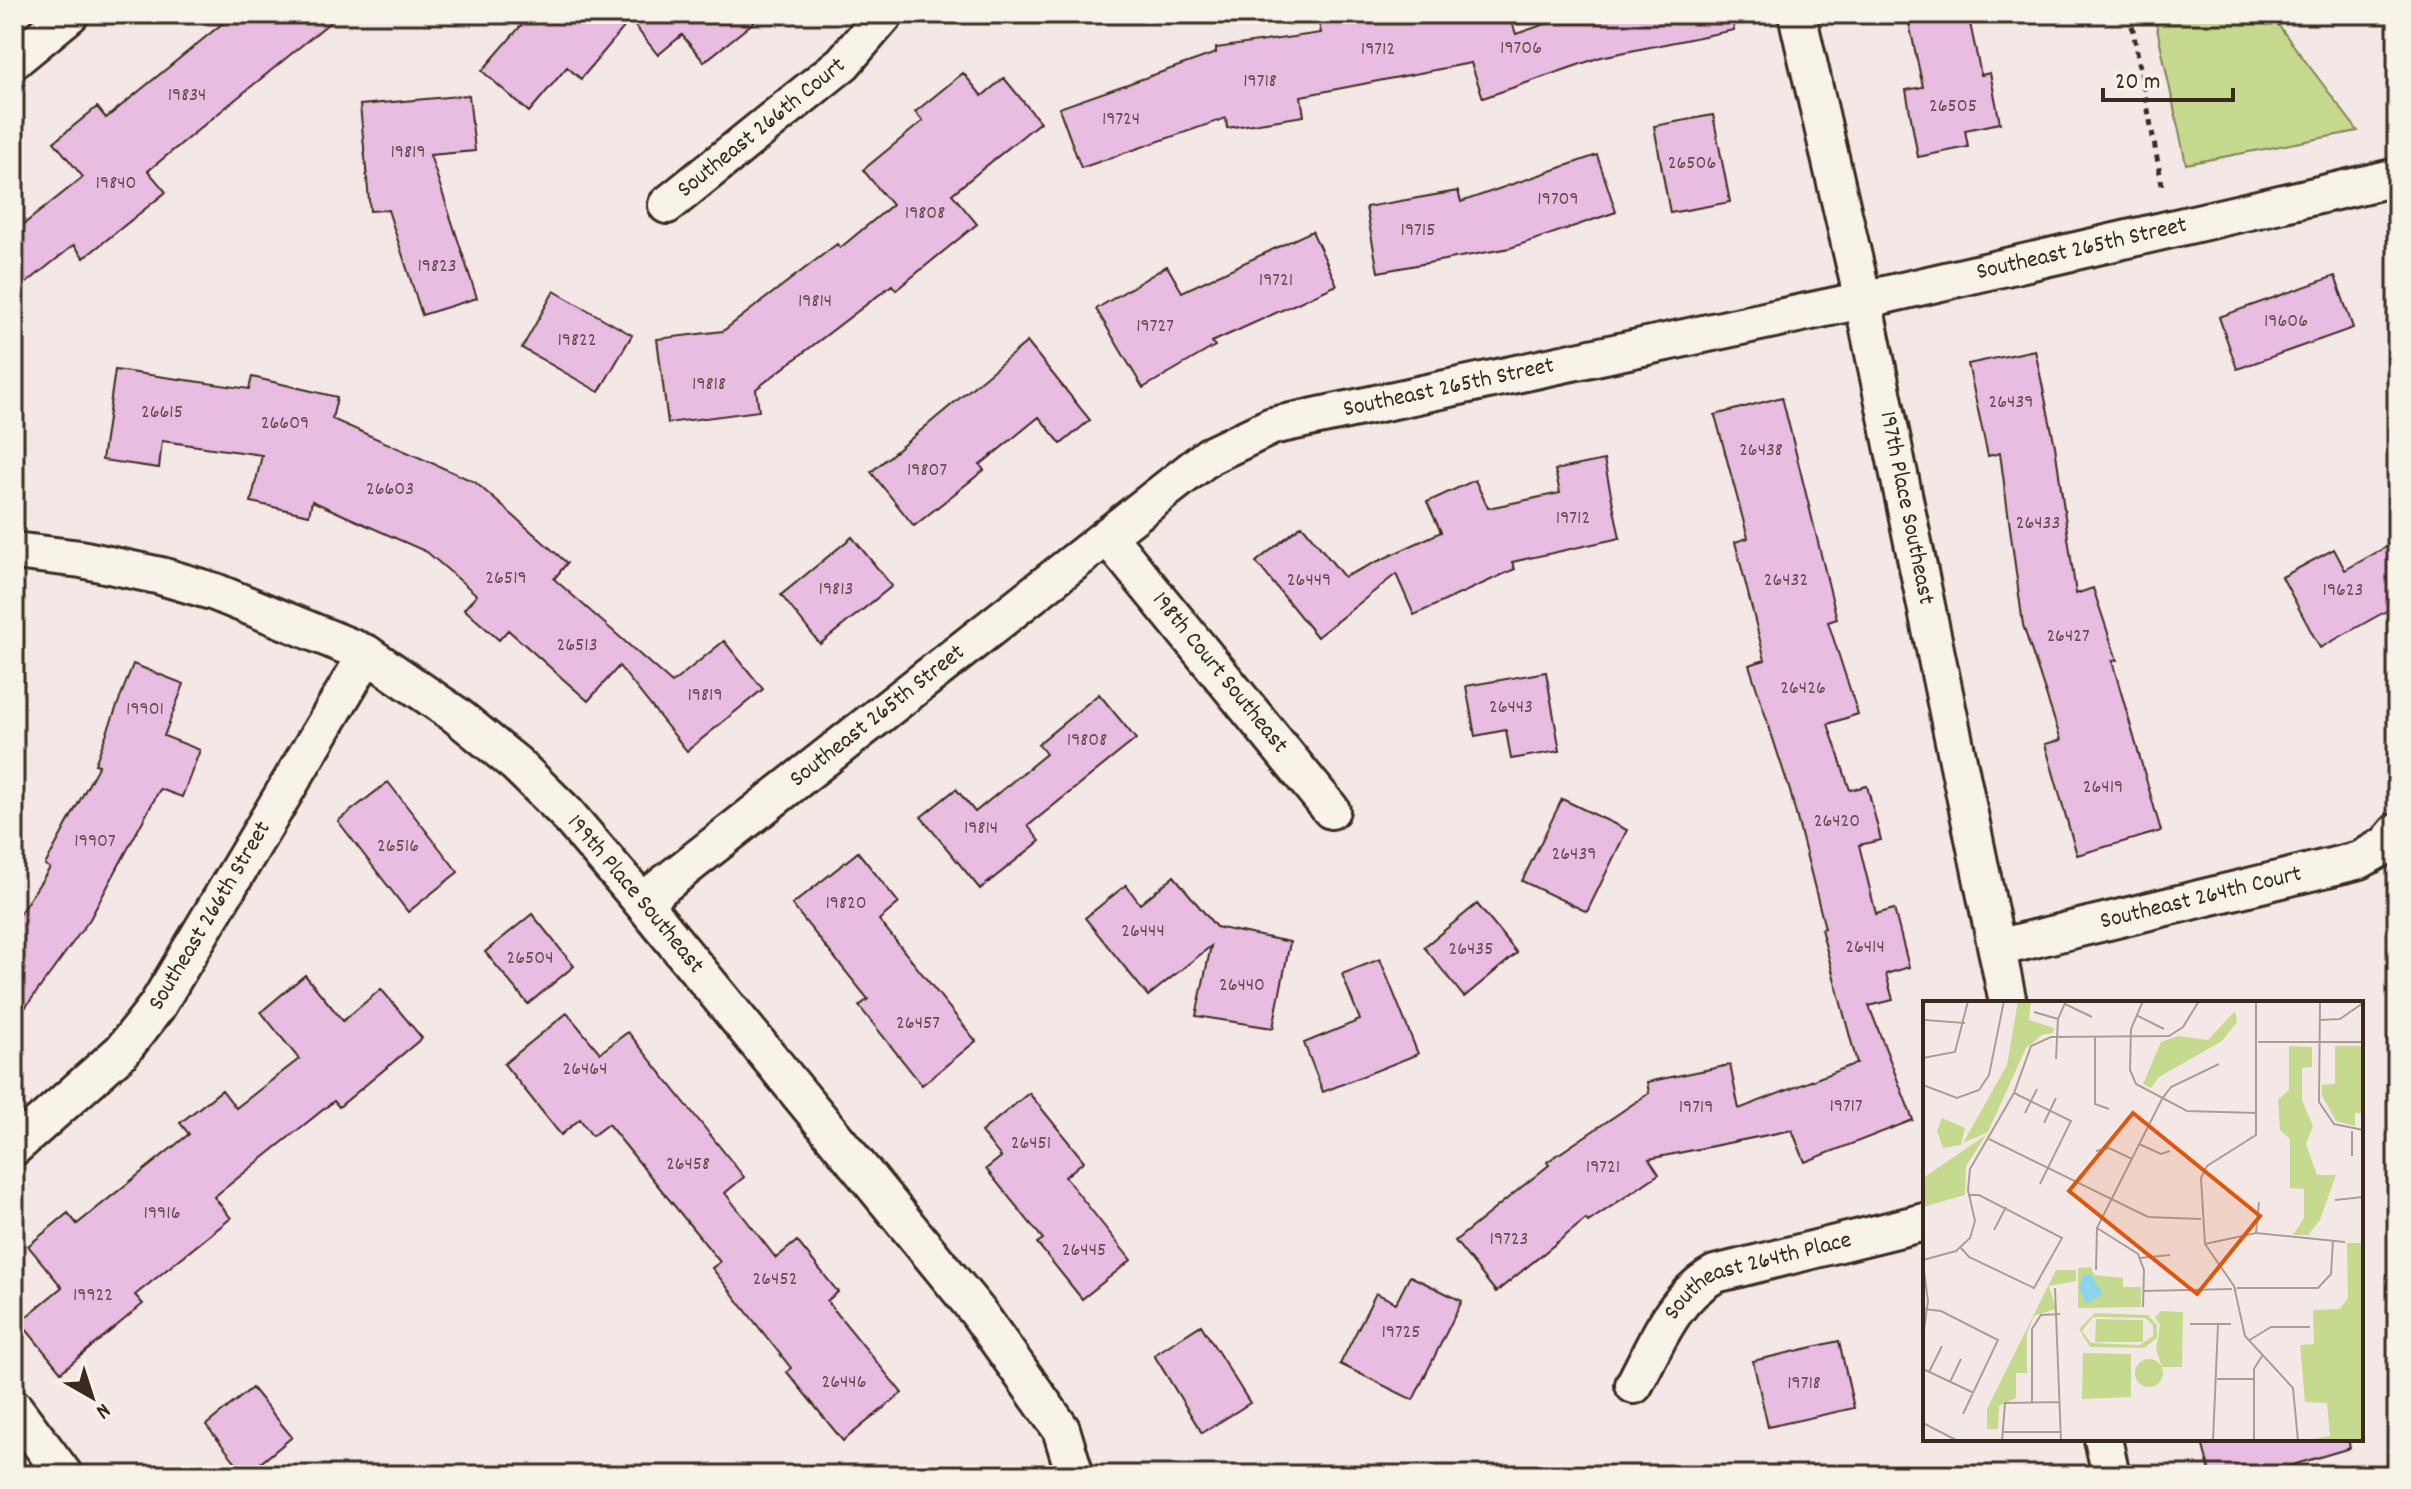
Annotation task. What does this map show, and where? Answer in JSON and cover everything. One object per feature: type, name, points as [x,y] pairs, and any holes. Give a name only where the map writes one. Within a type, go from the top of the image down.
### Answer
[{"type":"street","points":[[14,60],[70,14]]},
{"type":"street","name":"Southeast 266th Court","points":[[667,205],[824,79],[885,14]]},
{"type":"street","name":"197th Place Southeast","points":[[1797,14],[1863,300],[2008,1001]]},
{"type":"street","name":"Southeast 265th Street","points":[[642,902],[1209,456],[1272,426],[1863,300],[2397,177]]},
{"type":"street","name":"198th Court Southeast","points":[[1108,537],[1331,810]]},
{"type":"street","name":"199th Place Southeast","points":[[14,551],[81,559],[161,576],[215,592],[367,654],[456,715],[516,764],[565,812],[642,902],[977,1311],[1061,1429],[1075,1475]]},
{"type":"street","name":"Southeast 266th Street","points":[[14,1147],[122,1051],[157,1006],[367,654]]},
{"type":"street","name":"Southeast 264th Court","points":[[1997,948],[2360,860],[2386,845],[2397,832]]},
{"type":"street","name":"Southeast 264th Place","points":[[1634,1385],[1682,1298],[1697,1284],[1715,1274],[1923,1222]]},
{"type":"street","points":[[14,1408],[64,1475]]},
{"type":"street","points":[[2103,1441],[2111,1475]]},
{"type":"path","points":[[2130,14],[2171,229]]},
{"type":"green space","points":[[2154,14],[2270,14],[2358,131],[2186,164]]},
{"type":"building","points":[[234,14],[340,14],[148,171],[166,192],[84,258],[74,245],[14,293],[14,232],[83,177],[54,142],[97,107],[106,118]]},
{"type":"building","points":[[531,14],[764,14],[704,62],[682,35],[658,55],[630,20],[581,79],[567,67],[529,112],[482,71]]},
{"type":"building","points":[[1365,14],[1509,14],[1516,34],[1575,14],[1732,14],[1734,30],[1601,57],[1483,98],[1471,63],[1301,96],[1304,116],[1227,128],[1226,118],[1081,168],[1059,108],[1216,53],[1216,48],[1321,33],[1319,23]]},
{"type":"building","points":[[1907,14],[1968,14],[1981,75],[1990,73],[2000,123],[1965,130],[1968,147],[1918,157],[1906,90],[1923,87]]},
{"type":"building","points":[[963,73],[982,96],[1004,78],[1040,122],[952,194],[977,224],[896,290],[892,285],[756,389],[759,411],[668,423],[657,339],[723,331],[837,244],[840,248],[892,205],[863,170],[923,121],[915,112]]},
{"type":"building","points":[[469,95],[475,151],[430,155],[477,298],[422,315],[388,210],[370,211],[360,105]]},
{"type":"building","points":[[1713,115],[1730,202],[1670,213],[1654,126]]},
{"type":"building","points":[[1597,155],[1616,212],[1510,248],[1378,272],[1366,207],[1458,191],[1461,202]]},
{"type":"building","points":[[1312,231],[1337,285],[1212,342],[1215,346],[1143,388],[1096,309],[1167,266],[1182,292]]},
{"type":"building","points":[[2335,276],[2353,328],[2237,369],[2219,317]]},
{"type":"building","points":[[554,291],[632,335],[599,392],[522,348]]},
{"type":"building","points":[[1027,342],[1090,420],[1061,444],[1039,417],[980,465],[984,470],[914,526],[871,472]]},
{"type":"building","points":[[2035,350],[2055,446],[2076,594],[2093,588],[2117,660],[2112,661],[2161,831],[2077,855],[2045,744],[2061,740],[2023,625],[2000,453],[1988,456],[1968,364]]},
{"type":"building","points":[[115,370],[249,389],[252,377],[337,397],[332,419],[475,482],[567,563],[554,579],[672,683],[724,641],[763,689],[687,751],[619,666],[588,701],[508,630],[499,640],[464,609],[477,595],[427,552],[312,501],[309,515],[251,502],[262,455],[162,441],[159,468],[102,460]]},
{"type":"building","points":[[1782,397],[1837,619],[1828,622],[1858,714],[1828,724],[1850,790],[1867,786],[1881,840],[1859,845],[1876,914],[1894,909],[1909,967],[1886,974],[1893,1000],[1869,1006],[1913,1120],[1805,1162],[1792,1130],[1649,1159],[1659,1174],[1588,1222],[1586,1219],[1496,1292],[1455,1241],[1549,1165],[1547,1162],[1649,1093],[1647,1082],[1730,1065],[1739,1109],[1857,1063],[1821,929],[1825,928],[1790,791],[1749,665],[1765,660],[1735,542],[1748,538],[1715,415]]},
{"type":"building","points":[[1604,460],[1620,538],[1512,562],[1515,569],[1414,615],[1396,574],[1317,637],[1256,562],[1302,525],[1344,577],[1441,532],[1427,502],[1475,480],[1488,508],[1560,493],[1555,470]]},
{"type":"building","points":[[852,537],[892,586],[820,644],[781,595]]},
{"type":"building","points":[[2397,541],[2397,605],[2320,648],[2282,577],[2334,549],[2345,570]]},
{"type":"building","points":[[133,664],[184,684],[164,736],[200,750],[182,797],[160,789],[90,919],[14,1023],[14,922],[50,868],[45,865],[99,765],[95,764]]},
{"type":"building","points":[[1546,672],[1560,751],[1511,759],[1506,730],[1475,736],[1466,686]]},
{"type":"building","points":[[1099,694],[1136,739],[1028,826],[1040,841],[980,889],[921,817],[956,789],[975,812],[1046,754],[1038,744]]},
{"type":"building","points":[[388,782],[458,872],[408,912],[338,821]]},
{"type":"building","points":[[1562,799],[1627,830],[1587,912],[1522,881]]},
{"type":"building","points":[[858,852],[899,903],[879,920],[976,1041],[922,1085],[859,1006],[868,999],[792,905]]},
{"type":"building","points":[[1174,876],[1216,927],[1290,942],[1273,1028],[1196,1016],[1211,946],[1148,996],[1085,918],[1126,885],[1140,904]]},
{"type":"building","points":[[1477,904],[1517,953],[1464,997],[1424,947]]},
{"type":"building","points":[[532,914],[574,966],[528,1004],[485,952]]},
{"type":"building","points":[[1380,959],[1418,1054],[1323,1092],[1304,1043],[1360,1020],[1342,974]]},
{"type":"building","points":[[305,975],[343,1021],[381,989],[422,1038],[339,1107],[334,1101],[214,1197],[231,1218],[135,1295],[143,1304],[61,1372],[20,1322],[62,1287],[28,1246],[68,1213],[77,1224],[189,1134],[180,1123],[222,1090],[236,1108],[299,1059],[261,1012]]},
{"type":"building","points":[[567,1013],[600,1053],[628,1032],[744,1177],[725,1193],[776,1258],[797,1241],[838,1292],[827,1301],[902,1393],[843,1441],[787,1372],[791,1368],[712,1268],[720,1262],[608,1124],[592,1136],[580,1119],[561,1135],[504,1064]]},
{"type":"building","points":[[1029,1093],[1084,1161],[1065,1177],[1131,1260],[1082,1299],[1037,1243],[1043,1239],[986,1169],[1001,1157],[981,1132]]},
{"type":"building","points":[[1410,1276],[1462,1301],[1413,1400],[1340,1364],[1376,1293],[1396,1303]]},
{"type":"building","points":[[1201,1325],[1250,1403],[1202,1433],[1154,1355]]},
{"type":"building","points":[[1839,1341],[1854,1408],[1768,1427],[1753,1361]]},
{"type":"building","points":[[252,1388],[292,1437],[246,1475],[206,1425]]},
{"type":"building","points":[[2202,1441],[2348,1441],[2350,1448],[2259,1475],[2211,1475]]}]
